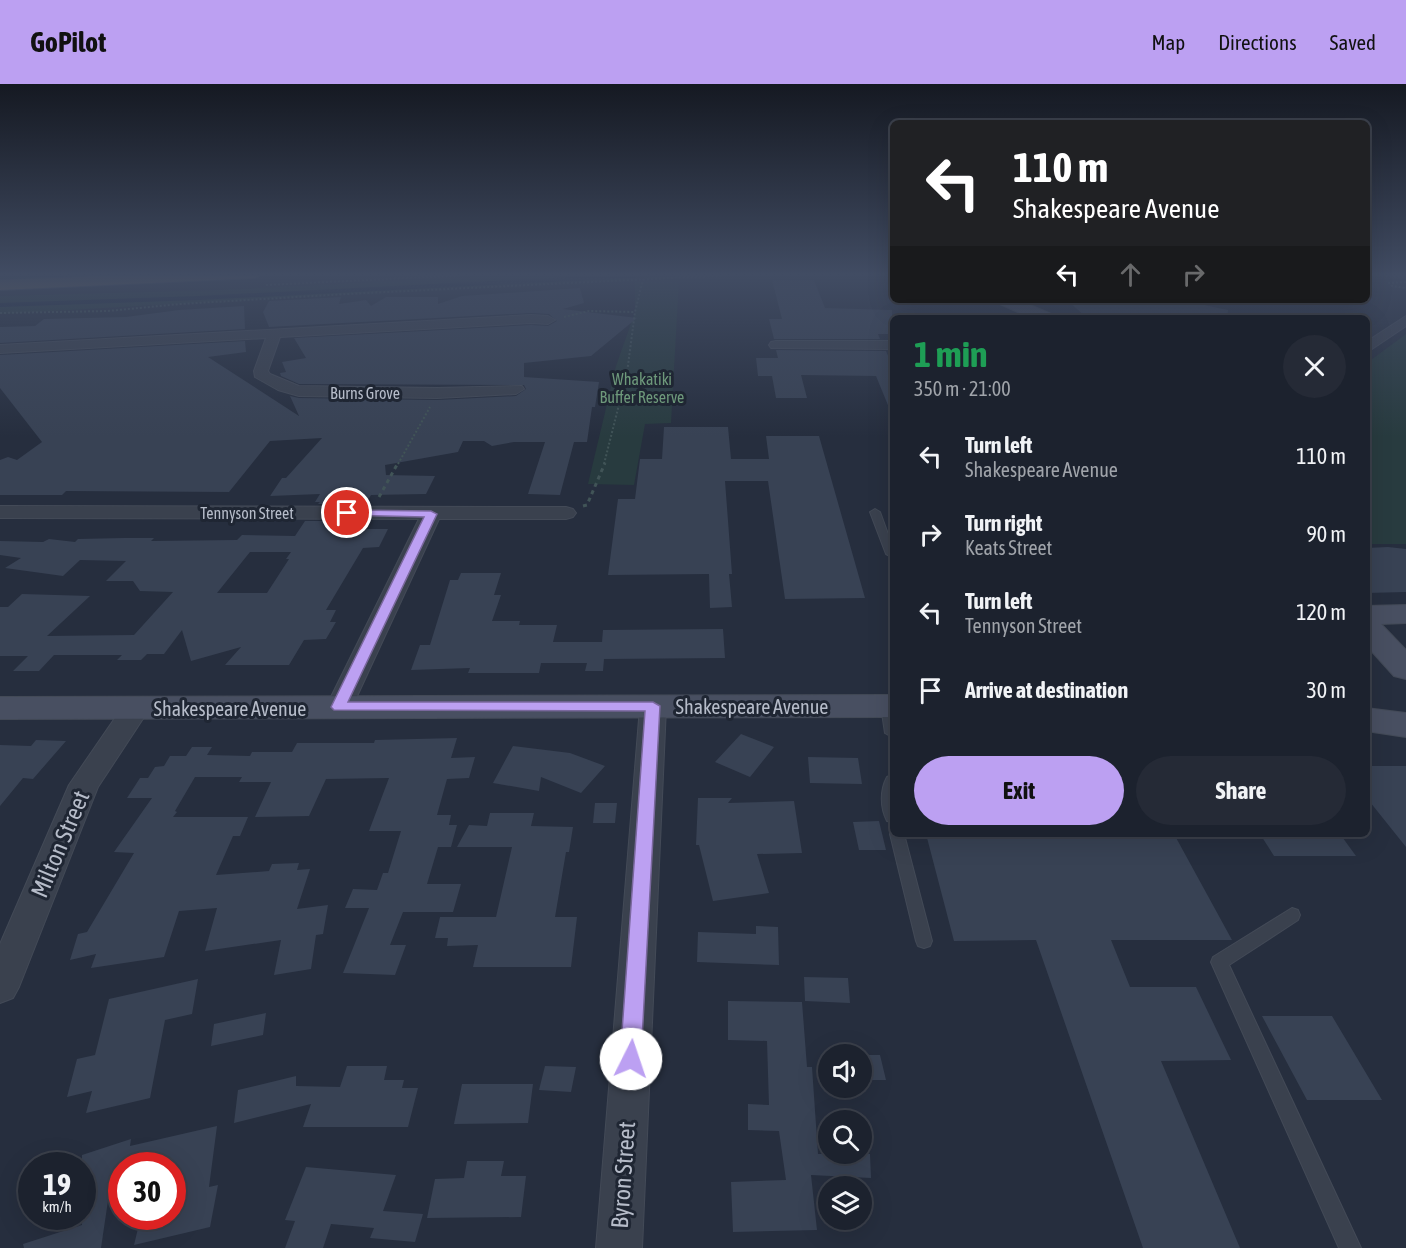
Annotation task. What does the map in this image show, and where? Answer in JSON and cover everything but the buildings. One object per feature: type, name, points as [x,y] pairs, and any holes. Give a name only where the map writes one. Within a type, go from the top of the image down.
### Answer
[{"type":"street","points":[[0,349],[371,328]]},
{"type":"street","points":[[1370,346],[1395,328]]},
{"type":"street","name":"Burns Grove","points":[[274,334],[261,371],[263,377],[283,387],[322,393],[437,393],[516,389]]},
{"type":"street","points":[[776,345],[890,345]]},
{"type":"street","name":"Tennyson Street","points":[[0,512],[566,513]]},
{"type":"street","points":[[339,707],[431,514]]},
{"type":"street","points":[[1370,615],[1406,614]]},
{"type":"street","points":[[1370,630],[1406,669]]},
{"type":"street","name":"Shakespeare Avenue","points":[[0,708],[653,706],[890,715]]},
{"type":"street","name":"Byron Street","points":[[619,1248],[653,706]]},
{"type":"street","name":"Milton Street","points":[[0,987],[84,785],[136,708]]},
{"type":"street","points":[[1370,720],[1406,725]]},
{"type":"lane","points":[[875,512],[890,551]]},
{"type":"lane","points":[[890,790],[888,800],[890,809]]},
{"type":"lane","points":[[898,837],[924,941]]},
{"type":"lane","points":[[1292,915],[1219,962],[1350,1248]]},
{"type":"path","points":[[594,485],[602,473],[627,373],[633,328]]},
{"type":"path","points":[[370,513],[437,393]]},
{"type":"green space","name":"Whakatiki Buffer Reserve","points":[[629,328],[676,328],[671,423],[645,424],[634,485],[588,484],[616,366]]},
{"type":"green space","points":[[1406,334],[1406,544],[1370,544],[1370,361]]},
{"type":"route","points":[[347,513],[431,514],[339,707],[653,706],[631,1059]]}]
